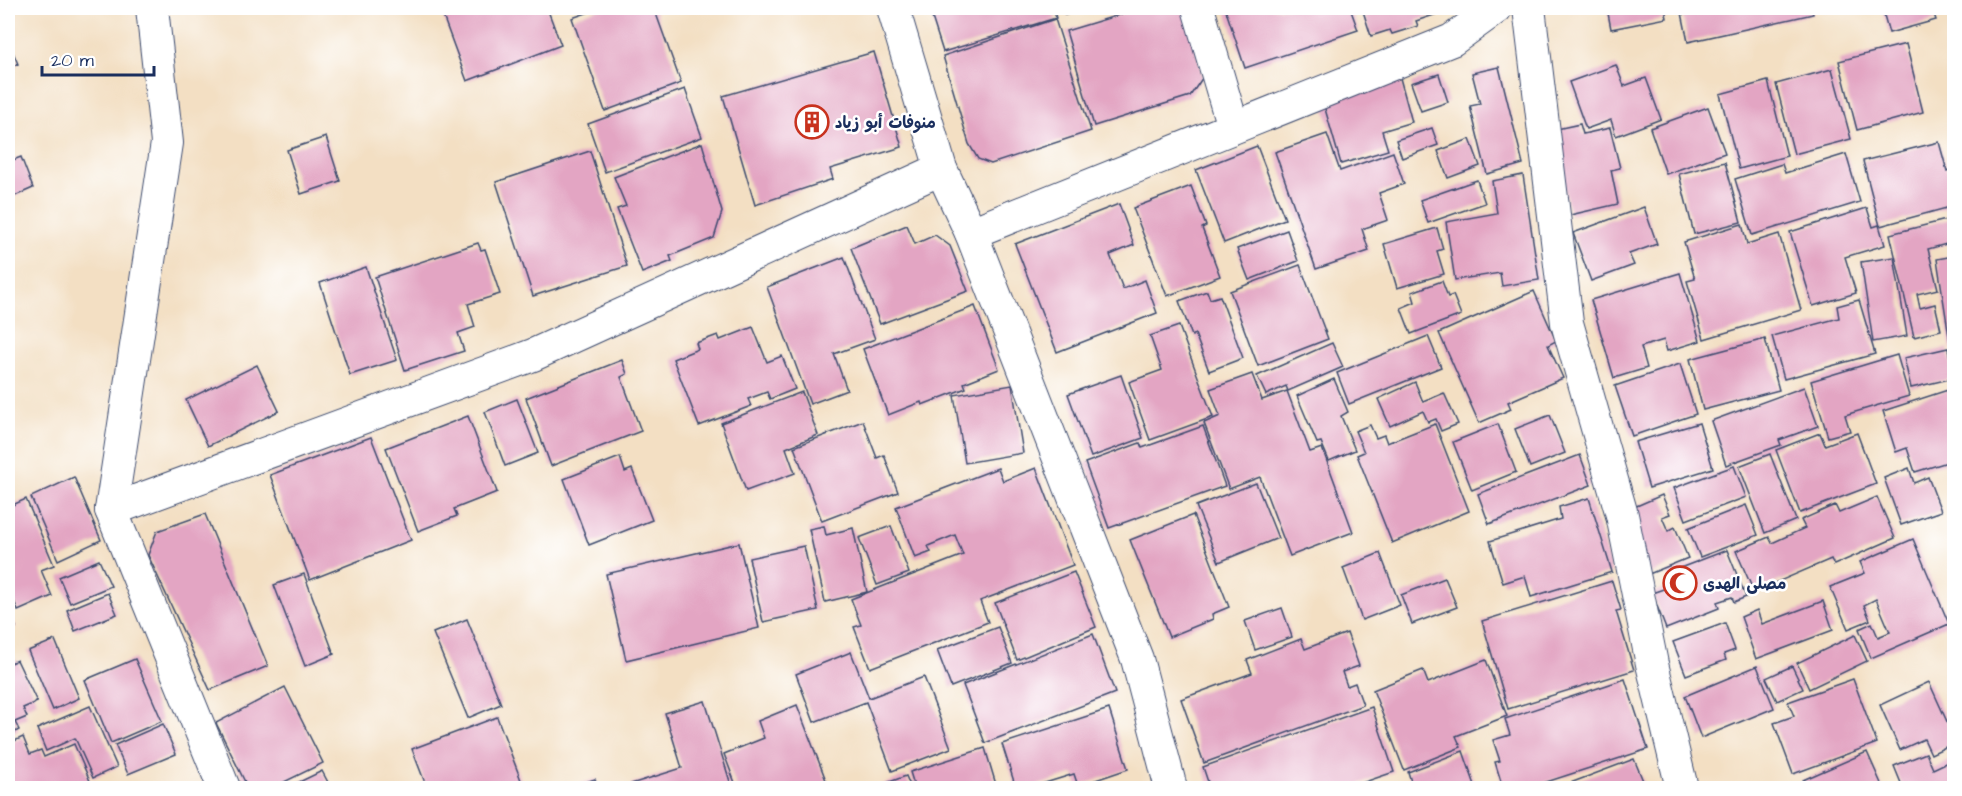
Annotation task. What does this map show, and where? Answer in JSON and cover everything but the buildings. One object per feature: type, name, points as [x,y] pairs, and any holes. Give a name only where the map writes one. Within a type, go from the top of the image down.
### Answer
[{"type":"street","points":[[152,8],[167,143],[111,510],[224,789]]},
{"type":"street","points":[[893,8],[941,170],[971,233],[1137,659],[1171,789]]},
{"type":"street","points":[[1198,8],[1233,127]]},
{"type":"street","points":[[971,233],[1452,40],[1496,8]]},
{"type":"street","points":[[1529,8],[1566,323],[1622,515],[1652,664],[1682,789]]},
{"type":"street","points":[[111,510],[533,355],[941,170]]},
{"type":"place","name":"منوفات أبو زياد","points":[[812,122]]},
{"type":"place","name":"مصلى الهدى","points":[[1680,583]]}]
